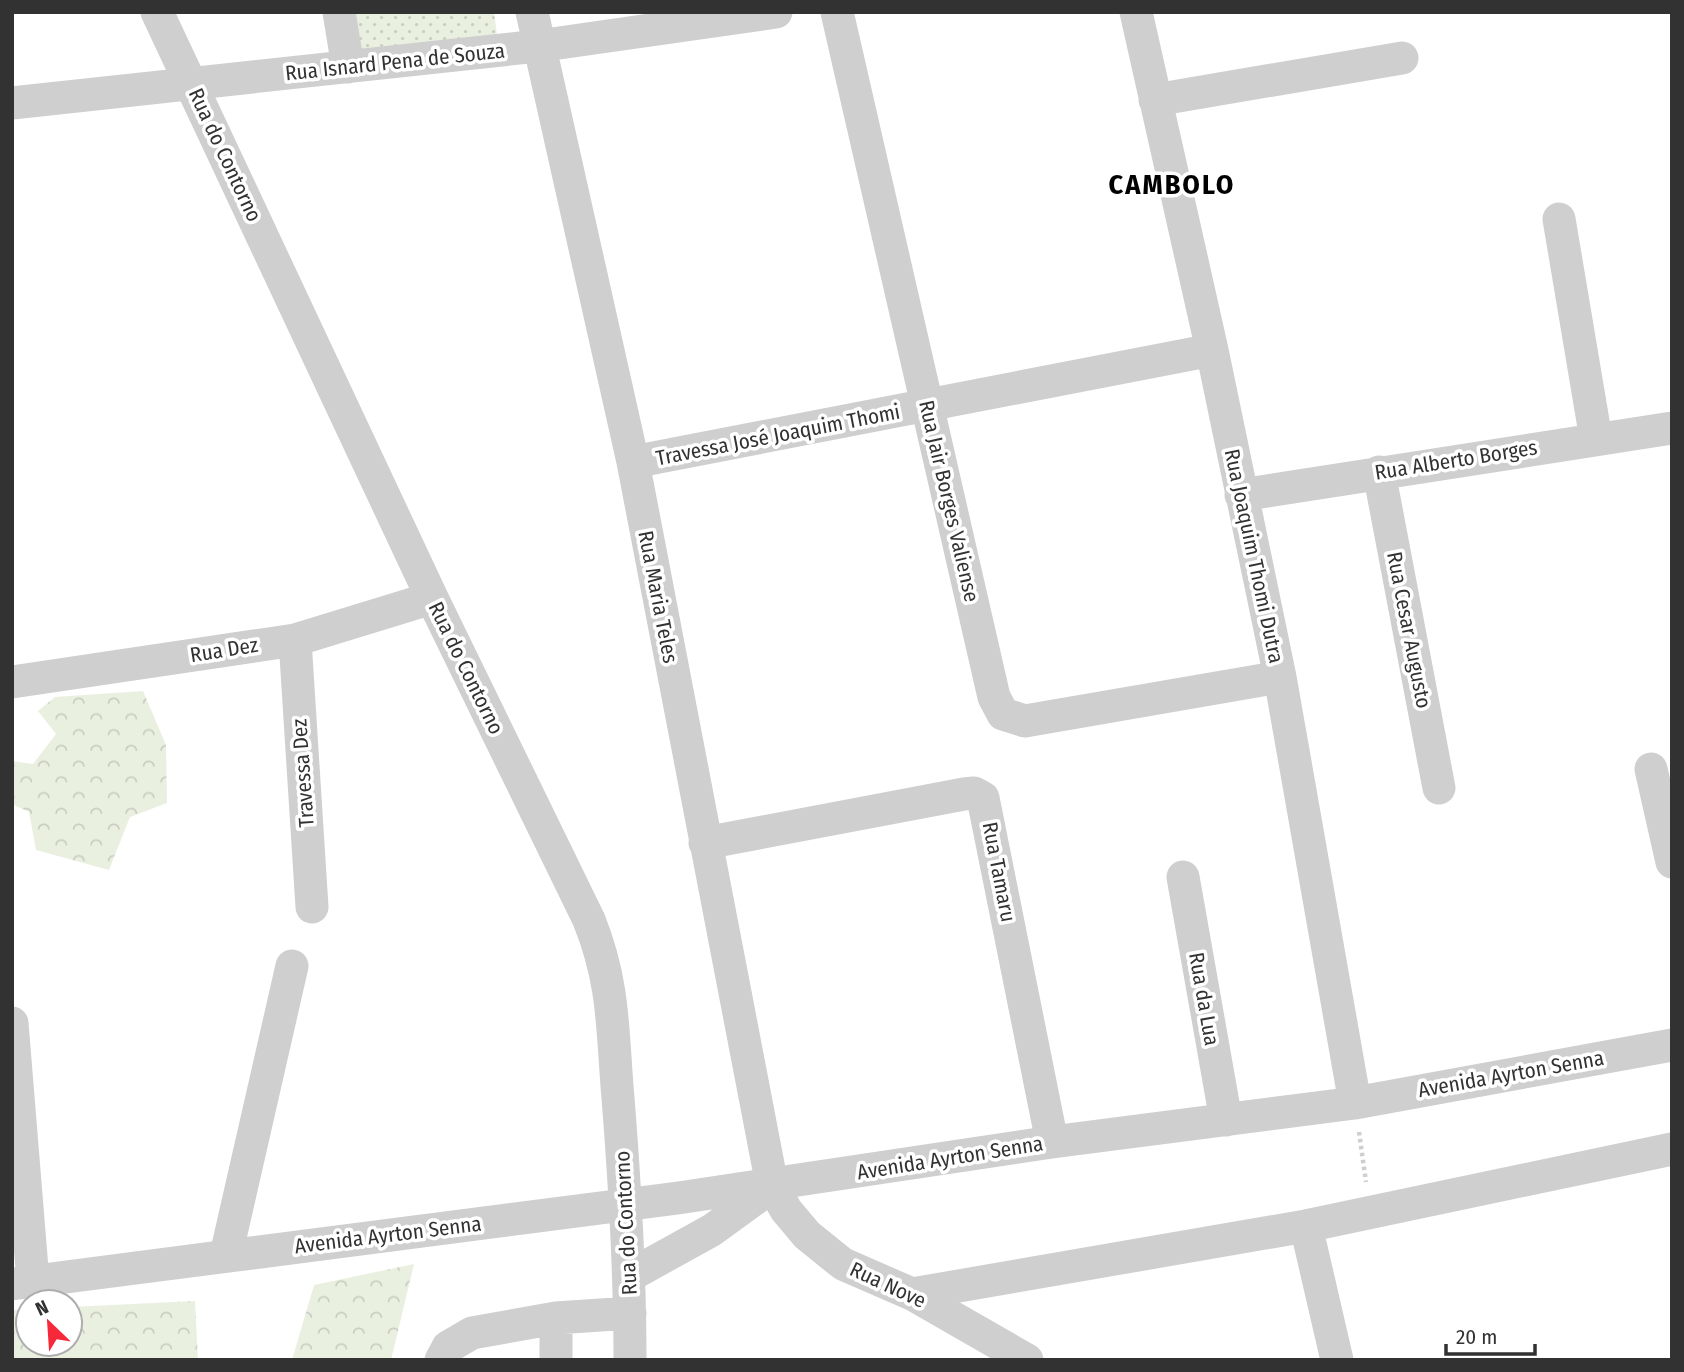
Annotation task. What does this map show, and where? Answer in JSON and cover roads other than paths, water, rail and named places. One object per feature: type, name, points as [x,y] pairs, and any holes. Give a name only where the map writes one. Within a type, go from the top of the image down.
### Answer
[{"type":"street","name":"Rua do Contorno","points":[[157,12],[432,598],[589,920],[602,953],[612,1003],[628,1205],[630,1360]]},
{"type":"street","points":[[339,12],[348,66]]},
{"type":"street","name":"Rua Maria Teles","points":[[532,12],[633,463],[772,1185]]},
{"type":"street","name":"Rua Isnard Pena de Souza","points":[[12,103],[538,46],[776,12]]},
{"type":"street","name":"Rua Jair Borges Valiense","points":[[837,12],[994,697],[1003,714],[1025,721],[1280,677]]},
{"type":"street","name":"Rua Joaquim Thomi Dutra","points":[[1136,12],[1212,350],[1280,677],[1355,1103]]},
{"type":"street","points":[[1155,100],[1402,58]]},
{"type":"street","points":[[1559,219],[1595,439]]},
{"type":"street","name":"Travessa José Joaquim Thomi","points":[[633,463],[927,408],[1212,350]]},
{"type":"street","name":"Rua Alberto Borges","points":[[1241,495],[1672,428]]},
{"type":"street","name":"Rua Cesar Augusto","points":[[1379,472],[1439,788]]},
{"type":"street","name":"Rua Dez","points":[[12,682],[295,640],[432,598]]},
{"type":"street","name":"Travessa Dez","points":[[295,640],[312,907]]},
{"type":"street","points":[[1651,769],[1672,862]]},
{"type":"street","name":"Rua Tamaru","points":[[705,844],[964,794],[974,793],[983,798],[1052,1142]]},
{"type":"street","name":"Rua da Lua","points":[[1183,877],[1226,1120]]},
{"type":"street","points":[[226,1255],[292,965]]},
{"type":"street","points":[[12,1023],[23,1282]]},
{"type":"street","name":"Avenida Ayrton Senna","points":[[23,1282],[628,1205],[1052,1142],[1355,1103],[1672,1045]]},
{"type":"street","points":[[912,1294],[1306,1226],[1672,1149]]},
{"type":"street","points":[[629,1276],[712,1230],[772,1185]]},
{"type":"street","name":"Rua Nove","points":[[772,1185],[786,1210],[821,1248],[843,1264],[912,1294],[1027,1360]]},
{"type":"street","points":[[1306,1226],[1337,1360]]},
{"type":"street","points":[[441,1360],[448,1347],[472,1333],[556,1318],[630,1313]]},
{"type":"street","points":[[556,1318],[556,1360]]},
{"type":"district","name":"CAMBOLO","points":[[1172,184]]}]
